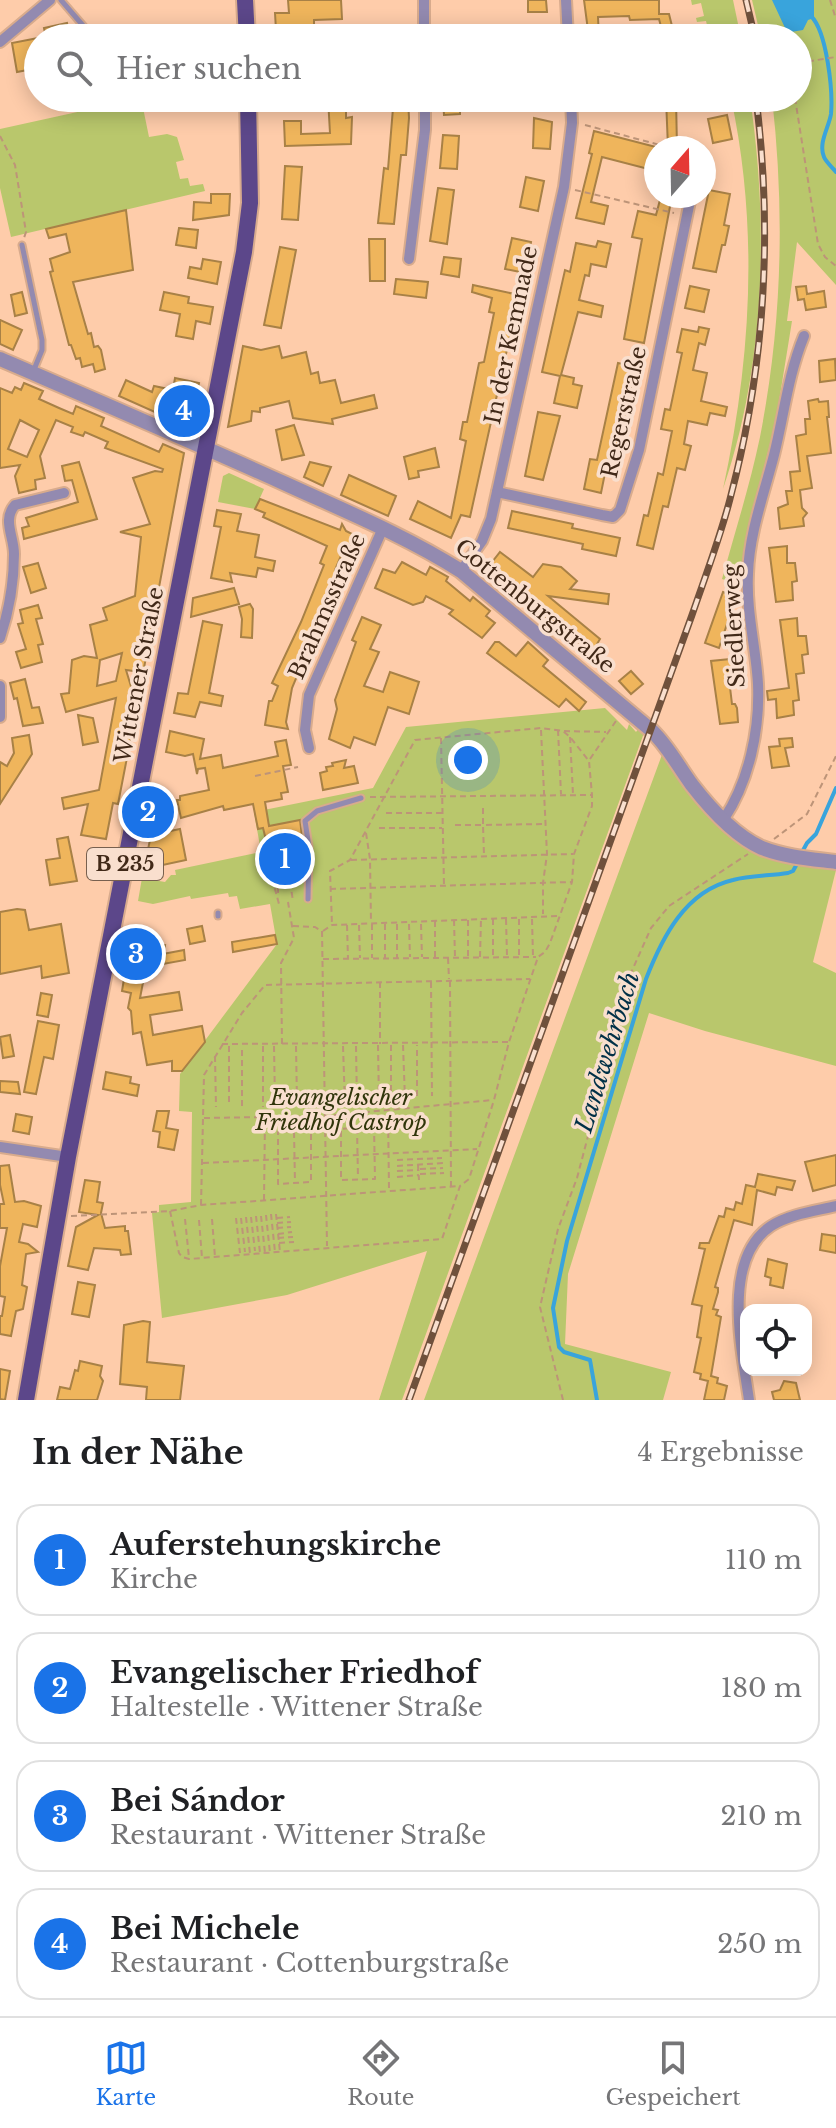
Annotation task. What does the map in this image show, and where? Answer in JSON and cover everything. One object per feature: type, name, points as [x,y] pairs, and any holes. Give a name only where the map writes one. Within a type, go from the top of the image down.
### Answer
[{"type":"main road","points":[[245,0],[246,24]]},
{"type":"main road","name":"Wittener Straße","points":[[26,1400],[68,1157],[230,328],[249,212],[248,112]]},
{"type":"street","points":[[0,42],[50,0]]},
{"type":"street","points":[[424,0],[424,24]]},
{"type":"street","points":[[566,0],[567,24]]},
{"type":"street","points":[[409,259],[425,112]]},
{"type":"street","name":"In der Kemnade","points":[[461,571],[487,531],[497,492],[564,187],[572,112]]},
{"type":"street","name":"Regerstraße","points":[[497,492],[613,517],[620,510],[639,450],[688,208]]},
{"type":"street","name":"Siedlerweg","points":[[724,819],[741,790],[756,720],[758,684],[747,588],[749,554],[775,452],[791,366],[804,336]]},
{"type":"street","name":"Cottenburgstraße","points":[[0,359],[383,528],[461,571],[664,742],[693,785],[724,819],[760,847],[836,862]]},
{"type":"street","points":[[0,638],[12,586],[14,555],[7,518],[10,511],[15,505],[64,493]]},
{"type":"street","name":"Brahmsstraße","points":[[309,748],[305,730],[309,695],[383,528]]},
{"type":"street","points":[[0,686],[0,717]]},
{"type":"street","points":[[0,1147],[68,1157]]},
{"type":"street","points":[[749,1400],[738,1295],[743,1265],[758,1237],[771,1226],[787,1218],[836,1206]]},
{"type":"lane","points":[[61,0],[82,24]]},
{"type":"lane","points":[[22,245],[43,345],[32,373]]},
{"type":"lane","points":[[308,899],[309,847],[305,821],[317,811],[361,798]]},
{"type":"path","points":[[830,0],[836,19]]},
{"type":"path","points":[[812,61],[836,57]]},
{"type":"path","points":[[797,112],[818,244],[825,257],[836,266]]},
{"type":"path","points":[[572,123],[644,141]]},
{"type":"path","points":[[0,136],[15,165],[26,232],[22,245]]},
{"type":"path","points":[[564,187],[687,215]]},
{"type":"path","points":[[589,761],[627,708]]},
{"type":"path","points":[[350,860],[415,740],[541,728],[607,732]]},
{"type":"path","points":[[541,728],[547,854],[543,917]]},
{"type":"path","points":[[558,730],[561,796]]},
{"type":"path","points":[[323,959],[519,958],[535,957],[545,952],[572,882],[574,854],[592,806],[589,761],[563,731]]},
{"type":"path","points":[[441,736],[444,886]]},
{"type":"path","points":[[570,737],[573,796]]},
{"type":"path","points":[[563,1400],[540,1307],[558,1229],[577,1178],[631,973],[651,928],[669,906],[807,814],[836,756]]},
{"type":"path","points":[[255,776],[298,767]]},
{"type":"path","points":[[361,798],[592,795]]},
{"type":"path","points":[[483,808],[484,856]]},
{"type":"path","points":[[386,813],[443,813]]},
{"type":"path","points":[[455,825],[546,824]]},
{"type":"path","points":[[379,828],[443,827]]},
{"type":"path","points":[[364,830],[370,859],[372,959]]},
{"type":"path","points":[[271,851],[275,877],[272,878],[279,904]]},
{"type":"path","points":[[332,925],[330,871],[350,860],[574,854]]},
{"type":"path","points":[[277,894],[278,881]]},
{"type":"path","points":[[290,882],[293,901]]},
{"type":"path","points":[[330,889],[572,882]]},
{"type":"path","points":[[282,1045],[281,963],[294,938],[288,902]]},
{"type":"path","points":[[322,931],[332,925],[359,923],[561,916]]},
{"type":"path","points":[[506,918],[507,958]]},
{"type":"path","points":[[519,918],[519,958]]},
{"type":"path","points":[[170,1211],[179,1253],[189,1259],[442,1239],[460,1186],[469,1179],[531,979],[535,957],[532,918]]},
{"type":"path","points":[[480,958],[481,919]]},
{"type":"path","points":[[493,919],[493,958]]},
{"type":"path","points":[[454,920],[455,958]]},
{"type":"path","points":[[468,920],[468,958]]},
{"type":"path","points":[[421,921],[422,958]]},
{"type":"path","points":[[435,921],[435,958]]},
{"type":"path","points":[[397,922],[397,959]]},
{"type":"path","points":[[409,922],[410,959]]},
{"type":"path","points":[[359,923],[360,959]]},
{"type":"path","points":[[385,923],[385,959]]},
{"type":"path","points":[[347,924],[348,959]]},
{"type":"path","points":[[292,926],[315,927],[322,931]]},
{"type":"path","points":[[322,931],[327,1248]]},
{"type":"path","points":[[448,958],[451,1186]]},
{"type":"path","points":[[201,1205],[204,1075],[221,1044],[258,992],[268,984],[531,979]]},
{"type":"path","points":[[431,980],[432,1096]]},
{"type":"path","points":[[379,1102],[380,981]]},
{"type":"path","points":[[221,1044],[509,1042]]},
{"type":"path","points":[[417,1043],[417,1096]]},
{"type":"path","points":[[391,1044],[391,1100]]},
{"type":"path","points":[[403,1044],[405,1099]]},
{"type":"path","points":[[229,1045],[229,1104]]},
{"type":"path","points":[[242,1045],[242,1106]]},
{"type":"path","points":[[263,1045],[263,1107]]},
{"type":"path","points":[[274,1045],[275,1102]]},
{"type":"path","points":[[296,1045],[297,1102]]},
{"type":"path","points":[[343,1045],[345,1105]]},
{"type":"path","points":[[356,1045],[357,1103]]},
{"type":"path","points":[[215,1055],[216,1107]]},
{"type":"path","points":[[203,1118],[325,1116],[494,1100]]},
{"type":"path","points":[[388,1110],[389,1191]]},
{"type":"path","points":[[264,1200],[265,1118]]},
{"type":"path","points":[[374,1126],[375,1154],[375,1179],[341,1180],[341,1129],[374,1126]]},
{"type":"path","points":[[357,1127],[358,1179]]},
{"type":"path","points":[[294,1131],[295,1183]]},
{"type":"path","points":[[311,1131],[312,1157],[311,1182],[278,1184],[278,1132],[311,1131]]},
{"type":"path","points":[[202,1163],[478,1149]]},
{"type":"path","points":[[418,1152],[419,1180]]},
{"type":"path","points":[[397,1160],[442,1158]]},
{"type":"path","points":[[397,1177],[443,1163]]},
{"type":"path","points":[[397,1166],[419,1171],[443,1168]]},
{"type":"path","points":[[397,1171],[444,1173]]},
{"type":"path","points":[[58,1213],[78,1217],[170,1211],[201,1205],[460,1186]]},
{"type":"path","points":[[271,1214],[272,1252]]},
{"type":"path","points":[[266,1215],[272,1252]]},
{"type":"path","points":[[255,1254],[254,1216],[260,1253]]},
{"type":"path","points":[[261,1216],[265,1253]]},
{"type":"path","points":[[280,1252],[276,1216],[290,1217]]},
{"type":"path","points":[[246,1217],[250,1254]]},
{"type":"path","points":[[236,1218],[240,1255]]},
{"type":"path","points":[[241,1218],[246,1254]]},
{"type":"path","points":[[185,1219],[189,1259]]},
{"type":"path","points":[[212,1219],[215,1257]]},
{"type":"path","points":[[199,1220],[202,1258]]},
{"type":"path","points":[[277,1223],[291,1222]]},
{"type":"path","points":[[277,1228],[291,1227]]},
{"type":"path","points":[[278,1236],[292,1232]]},
{"type":"path","points":[[278,1236],[293,1237]]},
{"type":"path","points":[[279,1243],[294,1242]]},
{"type":"green space","points":[[691,0],[733,0],[738,24],[697,22],[696,18],[704,16],[701,3],[692,5]]},
{"type":"green space","points":[[752,0],[836,0],[836,285],[797,242],[787,321],[792,321],[776,420],[746,540],[742,586],[722,579],[756,455],[773,353],[780,226],[773,112],[812,112],[812,24],[758,24]]},
{"type":"green space","points":[[77,112],[144,112],[149,137],[167,134],[177,137],[184,160],[176,162],[180,179],[188,178],[190,186],[203,184],[205,191],[11,237],[0,188],[0,129]]},
{"type":"green space","points":[[734,112],[752,112],[760,196],[759,295],[748,394],[723,489],[740,392],[748,294],[746,196]]},
{"type":"green space","points":[[229,473],[264,489],[255,509],[218,502],[223,476]]},
{"type":"green space","name":"Evangelischer Friedhof Castrop","points":[[605,708],[627,730],[629,724],[636,732],[639,728],[644,733],[402,1400],[379,1400],[427,1251],[287,1295],[162,1318],[152,1213],[159,1212],[159,1205],[191,1202],[192,1112],[179,1111],[180,1074],[277,944],[270,904],[240,909],[237,896],[229,897],[228,893],[191,899],[190,896],[153,904],[138,901],[142,878],[165,882],[171,875],[176,875],[175,870],[261,852],[254,812],[373,788],[406,727]]},
{"type":"green space","points":[[663,752],[765,856],[836,870],[813,962],[836,973],[836,1066],[649,1013],[568,1274],[565,1344],[671,1372],[663,1400],[424,1400]]},
{"type":"water","points":[[772,0],[814,0],[814,18],[806,24],[783,24]]},
{"type":"building","points":[[288,0],[341,0],[342,19],[314,20],[314,24],[276,24],[275,13],[289,13]]},
{"type":"building","points":[[528,0],[546,0],[547,12],[528,12]]},
{"type":"building","points":[[584,0],[659,0],[659,14],[669,14],[672,24],[660,24],[659,19],[630,20],[629,16],[598,17],[598,24],[587,24]]},
{"type":"building","points":[[24,41],[24,71],[17,72],[12,43]]},
{"type":"building","points":[[329,112],[346,112],[346,118],[352,117],[351,144],[285,146],[284,121],[301,121],[301,134],[330,133]]},
{"type":"building","points":[[393,112],[409,112],[406,155],[401,155],[394,224],[378,223],[384,168],[388,169]]},
{"type":"building","points":[[444,112],[460,112],[460,114],[444,115]]},
{"type":"building","points":[[667,112],[676,112],[677,136],[668,136]]},
{"type":"building","points":[[727,115],[732,139],[716,142],[708,119]]},
{"type":"building","points":[[534,118],[552,122],[550,149],[533,148]]},
{"type":"building","points":[[594,131],[644,144],[644,168],[602,157],[591,202],[608,206],[604,224],[576,218],[592,154],[589,153]]},
{"type":"building","points":[[443,135],[459,136],[457,169],[440,168]]},
{"type":"building","points":[[285,166],[302,167],[298,220],[282,219]]},
{"type":"building","points":[[526,177],[544,181],[538,211],[520,207]]},
{"type":"building","points":[[438,188],[454,190],[447,244],[430,241]]},
{"type":"building","points":[[716,191],[730,194],[724,225],[729,226],[716,272],[693,268],[705,208],[716,208]]},
{"type":"building","points":[[211,194],[230,194],[229,215],[193,220],[194,202],[211,203]]},
{"type":"building","points":[[658,208],[670,208],[644,343],[624,339],[642,239],[632,237],[638,211],[656,215]]},
{"type":"building","points":[[126,210],[133,270],[73,282],[88,334],[91,333],[94,347],[98,346],[101,350],[105,369],[95,372],[93,364],[82,367],[80,358],[76,359],[69,345],[50,272],[53,271],[50,259],[70,252],[66,234],[49,238],[46,229]]},
{"type":"building","points":[[179,228],[198,230],[196,248],[176,245]]},
{"type":"building","points":[[512,238],[531,242],[525,273],[505,269]]},
{"type":"building","points":[[369,239],[385,239],[385,281],[370,281]]},
{"type":"building","points":[[598,241],[611,244],[606,267],[591,264],[579,300],[603,306],[601,317],[578,312],[561,375],[574,378],[573,384],[582,386],[577,408],[554,403],[560,376],[542,372],[565,270],[570,272],[576,243],[596,247]]},
{"type":"building","points":[[280,247],[296,250],[281,328],[264,325]]},
{"type":"building","points":[[444,257],[461,259],[459,277],[441,274]]},
{"type":"building","points":[[203,259],[221,262],[217,284],[188,278],[190,267],[201,269]]},
{"type":"building","points":[[396,279],[428,282],[426,298],[394,294]]},
{"type":"building","points":[[473,285],[519,295],[470,517],[461,515],[451,538],[410,519],[418,501],[451,518],[466,441],[460,439],[463,422],[467,422],[479,363],[484,362],[494,313],[489,312],[492,298],[472,292]]},
{"type":"building","points":[[690,286],[709,290],[704,312],[685,308]]},
{"type":"building","points":[[806,286],[807,294],[824,291],[826,307],[806,310],[804,299],[798,300],[796,287]]},
{"type":"building","points":[[22,292],[27,313],[15,316],[11,295]]},
{"type":"building","points":[[164,292],[189,297],[188,303],[213,307],[210,324],[196,321],[193,339],[176,336],[180,314],[160,310]]},
{"type":"building","points":[[0,320],[22,330],[13,350],[0,344]]},
{"type":"building","points":[[699,327],[709,329],[705,345],[699,343],[693,370],[707,373],[701,401],[727,407],[725,416],[710,413],[707,425],[688,421],[684,444],[691,446],[685,470],[677,468],[668,507],[663,506],[653,549],[637,545],[644,515],[648,516],[658,473],[663,475],[672,431],[661,429],[665,409],[670,410],[682,353],[677,352],[682,329],[698,332]]},
{"type":"building","points":[[243,346],[261,350],[279,346],[282,358],[306,352],[311,374],[318,372],[320,383],[335,380],[341,403],[374,395],[377,408],[332,419],[333,424],[293,418],[289,401],[260,408],[260,412],[252,411],[251,421],[228,427]]},
{"type":"building","points":[[835,359],[836,380],[820,382],[819,361]]},
{"type":"building","points":[[618,363],[636,367],[619,455],[609,453],[601,493],[584,489],[590,459],[597,460]]},
{"type":"building","points":[[175,378],[199,383],[190,425],[186,426],[119,396],[126,380],[152,392],[154,386],[173,390]]},
{"type":"building","points":[[24,383],[43,391],[39,399],[59,408],[73,414],[76,406],[104,418],[101,426],[159,452],[163,444],[184,453],[144,668],[126,670],[137,706],[118,804],[113,803],[106,839],[81,835],[88,804],[64,809],[62,798],[99,790],[116,698],[66,712],[61,694],[69,693],[72,660],[84,656],[97,658],[90,625],[107,620],[103,608],[135,596],[141,537],[120,532],[150,524],[133,478],[162,472],[163,469],[105,448],[108,442],[85,432],[83,436],[71,432],[73,427],[56,420],[40,456],[45,478],[35,480],[36,489],[19,493],[15,476],[20,465],[0,468],[0,388],[12,393],[15,387],[21,390]],"holes":[[[20,420],[39,430],[27,457],[8,449]],[[122,653],[116,681],[97,686],[100,660]]]},
{"type":"building","points":[[818,399],[819,402],[828,401],[831,453],[807,456],[812,488],[800,490],[802,508],[807,513],[803,518],[804,526],[780,529],[778,508],[788,504],[786,491],[792,491],[790,472],[800,471],[796,436],[806,434],[805,419],[810,419],[808,401]]},
{"type":"building","points":[[538,412],[560,416],[543,480],[525,476]]},
{"type":"building","points":[[294,425],[304,455],[282,460],[276,430]]},
{"type":"building","points":[[435,448],[439,467],[418,471],[419,477],[409,479],[404,457]]},
{"type":"building","points":[[79,462],[97,519],[24,539],[22,528],[29,526],[26,518],[78,502],[72,480],[65,481],[62,466]]},
{"type":"building","points":[[310,462],[331,467],[323,486],[304,477]]},
{"type":"building","points":[[349,475],[396,496],[388,516],[341,495]]},
{"type":"building","points":[[260,499],[340,530],[342,524],[346,531],[354,535],[335,570],[342,573],[339,583],[292,688],[286,722],[288,729],[265,725],[269,701],[272,701],[278,686],[272,683],[324,565],[320,563],[327,546],[263,517],[265,513],[255,509]]},
{"type":"building","points":[[217,510],[241,514],[237,531],[259,535],[255,557],[275,561],[273,571],[258,568],[256,577],[230,573],[232,582],[211,578],[221,527],[214,526]]},
{"type":"building","points":[[512,511],[620,538],[616,556],[582,549],[583,544],[508,528]]},
{"type":"building","points":[[787,546],[787,563],[795,563],[797,581],[792,582],[793,600],[776,602],[769,548]]},
{"type":"building","points":[[500,552],[533,577],[543,564],[561,567],[577,581],[570,589],[609,594],[608,604],[548,596],[600,639],[597,644],[605,650],[594,664],[577,649],[580,645],[504,584],[507,580],[489,566]]},
{"type":"building","points":[[402,562],[426,575],[430,567],[448,577],[446,581],[470,601],[473,597],[490,611],[486,616],[495,623],[482,638],[449,614],[453,610],[426,596],[423,602],[413,605],[375,588],[383,569],[395,573]]},
{"type":"building","points":[[38,563],[46,588],[31,593],[23,567]]},
{"type":"building","points":[[234,588],[239,604],[191,617],[193,598]]},
{"type":"building","points":[[723,592],[736,597],[719,648],[705,643]]},
{"type":"building","points":[[250,604],[253,609],[252,638],[241,637],[239,607]]},
{"type":"building","points":[[38,605],[42,618],[36,619],[43,644],[38,645],[42,662],[21,668],[16,652],[26,649],[18,624],[23,623],[20,610]]},
{"type":"building","points":[[362,617],[381,625],[370,649],[379,652],[364,686],[383,692],[390,672],[419,682],[409,714],[388,707],[375,745],[354,737],[350,748],[329,739],[337,709],[335,700]]},
{"type":"building","points":[[797,618],[798,636],[806,636],[808,654],[802,655],[804,673],[796,674],[799,700],[793,701],[794,715],[777,718],[776,699],[768,700],[767,691],[789,688],[780,620]]},
{"type":"building","points":[[203,621],[222,625],[209,693],[223,696],[221,706],[200,702],[195,717],[174,713],[178,693],[188,694]]},
{"type":"building","points":[[495,642],[516,656],[528,642],[548,660],[543,666],[586,702],[579,711],[566,699],[559,707],[487,653]]},
{"type":"building","points":[[740,658],[743,677],[729,679],[738,722],[720,724],[711,661]]},
{"type":"building","points":[[631,671],[643,684],[631,694],[619,681]]},
{"type":"building","points":[[25,679],[32,708],[39,707],[43,723],[23,726],[10,683]]},
{"type":"building","points":[[78,715],[93,718],[98,742],[83,745]]},
{"type":"building","points":[[170,731],[204,739],[200,759],[221,755],[223,768],[278,756],[275,742],[286,740],[291,765],[283,766],[288,792],[281,793],[282,799],[265,802],[269,826],[300,820],[303,845],[294,846],[298,868],[303,867],[303,878],[279,884],[273,851],[269,852],[263,828],[258,829],[253,804],[224,810],[223,806],[181,818],[177,800],[180,796],[209,790],[205,768],[198,769],[197,774],[193,754],[185,756],[166,752]]},
{"type":"building","points":[[29,735],[32,754],[0,804],[0,762],[7,766],[14,753],[12,738]]},
{"type":"building","points":[[792,738],[793,747],[785,748],[789,766],[772,768],[769,747],[780,746],[779,739]]},
{"type":"building","points":[[346,760],[344,768],[354,766],[358,783],[323,790],[320,773],[327,771],[326,767],[333,766],[332,763]]},
{"type":"building","points":[[180,829],[186,860],[144,869],[151,835]]},
{"type":"building","points":[[68,837],[77,881],[50,885],[46,860],[60,858],[57,839]]},
{"type":"building","points":[[25,910],[29,930],[61,924],[69,973],[42,978],[41,966],[0,974],[0,912]]},
{"type":"building","points":[[202,926],[205,941],[190,944],[187,929]]},
{"type":"building","points":[[275,935],[277,944],[233,952],[232,942]]},
{"type":"building","points":[[130,943],[165,945],[163,954],[184,950],[185,960],[146,967],[140,998],[179,992],[182,1010],[150,1015],[153,1035],[202,1026],[205,1042],[182,1071],[172,1071],[172,1061],[147,1065],[141,1032],[133,1034],[128,1008],[131,993],[122,991]]},
{"type":"building","points":[[41,993],[52,995],[48,1017],[37,1015]]},
{"type":"building","points":[[38,1021],[59,1025],[53,1059],[44,1057],[36,1094],[24,1092]]},
{"type":"building","points":[[10,1035],[14,1056],[3,1058],[0,1037]]},
{"type":"building","points":[[106,1072],[131,1077],[130,1083],[139,1085],[137,1096],[103,1089]]},
{"type":"building","points":[[0,1081],[18,1082],[20,1094],[0,1092]]},
{"type":"building","points":[[157,1111],[169,1111],[166,1128],[178,1130],[174,1150],[158,1147],[160,1132],[153,1131]]},
{"type":"building","points":[[16,1114],[32,1117],[29,1134],[13,1131]]},
{"type":"building","points":[[836,1155],[836,1185],[813,1191],[805,1162]]},
{"type":"building","points":[[9,1165],[15,1202],[41,1206],[37,1227],[23,1224],[19,1242],[28,1244],[38,1252],[26,1254],[22,1285],[27,1287],[23,1309],[16,1311],[11,1336],[0,1334],[0,1316],[5,1297],[0,1296],[0,1266],[7,1228],[0,1228],[0,1204],[4,1204],[0,1166]]},
{"type":"building","points":[[758,1174],[795,1181],[792,1190],[777,1187],[775,1195],[757,1190],[752,1225],[734,1220],[715,1287],[718,1292],[713,1309],[718,1310],[716,1315],[721,1317],[711,1376],[718,1378],[717,1383],[727,1386],[724,1400],[704,1400],[708,1381],[700,1379],[701,1374],[694,1372],[701,1338],[697,1337],[702,1306],[692,1304],[705,1249],[699,1248],[700,1243],[709,1243],[719,1216],[724,1217],[726,1208],[734,1210],[736,1202],[742,1204],[746,1185],[755,1187]]},
{"type":"building","points":[[85,1180],[100,1182],[97,1202],[103,1203],[101,1213],[105,1228],[125,1226],[131,1254],[121,1255],[120,1250],[94,1248],[88,1270],[68,1266],[76,1227],[98,1215],[79,1212]]},
{"type":"building","points":[[822,1234],[836,1236],[836,1253],[820,1250]]},
{"type":"building","points":[[768,1259],[787,1264],[783,1288],[770,1285],[771,1278],[765,1276]]},
{"type":"building","points":[[78,1282],[95,1285],[89,1317],[72,1314]]},
{"type":"building","points":[[150,1322],[147,1362],[184,1366],[180,1400],[146,1400],[147,1387],[120,1384],[124,1325]]},
{"type":"building","points":[[80,1361],[102,1366],[100,1376],[103,1381],[97,1400],[57,1400],[60,1387],[70,1389]]},
{"type":"building","points":[[0,1369],[10,1371],[5,1400],[0,1399]]},
{"type":"building","points":[[784,1381],[796,1383],[800,1400],[774,1400],[772,1392],[780,1390]]},
{"type":"waterway","name":"Landwehrbach","points":[[811,16],[825,48],[831,91],[831,114],[822,152],[836,172]]},
{"type":"waterway","name":"Landwehrbach","points":[[801,854],[816,834],[836,788]]},
{"type":"waterway","name":"Landwehrbach","points":[[597,1400],[590,1360],[564,1352],[559,1347],[553,1308],[567,1241],[646,979],[668,933],[701,894],[733,880],[788,873],[798,862]]},
{"type":"railway","points":[[746,0],[752,24]]},
{"type":"railway","points":[[409,1400],[692,615],[730,499],[751,400],[762,300],[764,199],[757,112]]},
{"type":"place","name":"Bei Michele","points":[[184,411]]},
{"type":"place","name":"Evangelischer Friedhof","points":[[148,812]]},
{"type":"place","name":"Auferstehungskirche","points":[[285,859]]},
{"type":"place","name":"Bei Sándor","points":[[136,954]]}]
